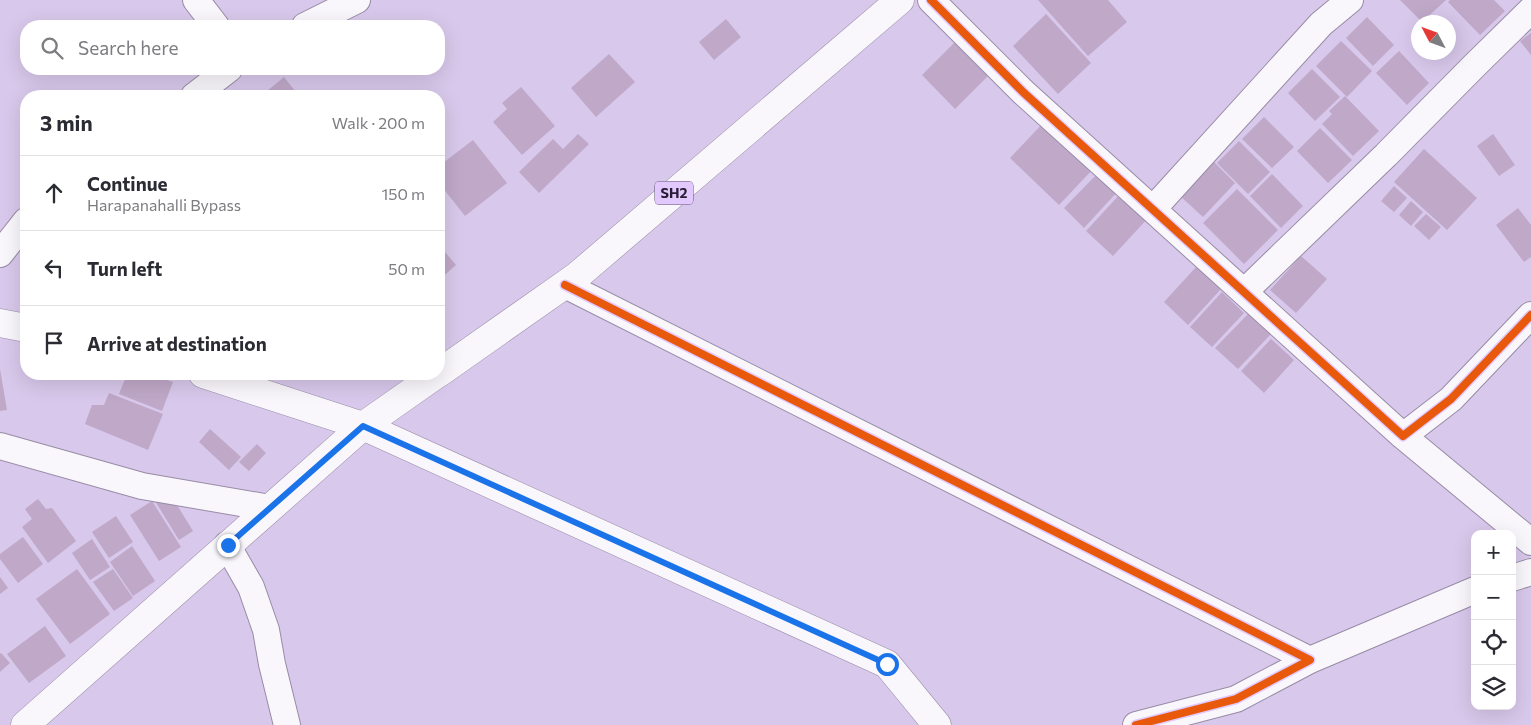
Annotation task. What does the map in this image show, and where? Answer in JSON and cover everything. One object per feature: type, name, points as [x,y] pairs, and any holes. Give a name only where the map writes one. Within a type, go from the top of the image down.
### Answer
[{"type":"main road","name":"SH2","points":[[445,368],[584,270],[900,0]]},
{"type":"main road","points":[[0,322],[20,327]]},
{"type":"main road","points":[[221,380],[363,426],[887,664],[937,725]]},
{"type":"main road","name":"SH2","points":[[363,426],[428,380]]},
{"type":"main road","points":[[25,725],[363,426]]},
{"type":"street","points":[[196,0],[211,20]]},
{"type":"street","points":[[317,20],[357,0]]},
{"type":"street","points":[[932,0],[1023,92],[1403,436],[1531,542]]},
{"type":"street","points":[[1153,209],[1321,24],[1350,0]]},
{"type":"street","points":[[1244,292],[1386,155],[1531,10]]},
{"type":"street","points":[[202,90],[221,75]]},
{"type":"street","points":[[0,254],[20,229]]},
{"type":"street","points":[[565,285],[1310,660]]},
{"type":"street","points":[[1403,436],[1451,399],[1531,315]]},
{"type":"street","points":[[0,446],[142,486],[270,508]]},
{"type":"street","points":[[228,545],[251,587],[266,630],[287,725]]},
{"type":"street","points":[[1516,577],[1531,572]]},
{"type":"street","points":[[1136,725],[1236,699],[1310,660],[1471,592]]},
{"type":"building","points":[[1038,0],[1108,0],[1127,22],[1088,56]]},
{"type":"building","points":[[1400,0],[1446,0],[1430,15],[1415,15]]},
{"type":"building","points":[[1450,0],[1494,0],[1505,11],[1480,35],[1448,2]]},
{"type":"building","points":[[1046,14],[1091,63],[1058,94],[1013,46]]},
{"type":"building","points":[[1367,17],[1394,45],[1373,66],[1346,38]]},
{"type":"building","points":[[726,19],[741,37],[714,60],[699,42]]},
{"type":"building","points":[[1531,33],[1531,55],[1520,41]]},
{"type":"building","points":[[960,37],[993,71],[955,109],[922,75]]},
{"type":"building","points":[[1341,41],[1372,71],[1347,97],[1316,66]]},
{"type":"building","points":[[1399,51],[1429,83],[1407,105],[1376,73]]},
{"type":"building","points":[[609,54],[635,82],[596,117],[571,88]]},
{"type":"building","points":[[1312,69],[1340,97],[1315,121],[1288,93]]},
{"type":"building","points":[[284,77],[294,90],[268,90]]},
{"type":"building","points":[[521,87],[555,126],[522,155],[493,122],[507,109],[502,103]]},
{"type":"building","points":[[1345,96],[1379,131],[1353,156],[1322,124],[1332,114],[1329,111]]},
{"type":"building","points":[[1264,117],[1294,147],[1272,168],[1242,139]]},
{"type":"building","points":[[1044,122],[1093,169],[1059,205],[1010,158]]},
{"type":"building","points":[[1320,128],[1352,160],[1328,183],[1297,151]]},
{"type":"building","points":[[578,134],[589,144],[539,193],[519,172],[553,139],[563,149]]},
{"type":"building","points":[[1493,134],[1515,165],[1499,176],[1477,146]]},
{"type":"building","points":[[473,140],[507,183],[465,216],[445,191],[445,161]]},
{"type":"building","points":[[1239,141],[1270,172],[1248,194],[1217,163]]},
{"type":"building","points":[[1424,149],[1477,198],[1447,230],[1394,182]]},
{"type":"building","points":[[1213,161],[1235,183],[1203,217],[1180,196]]},
{"type":"building","points":[[1098,173],[1118,191],[1084,228],[1064,208]]},
{"type":"building","points":[[1272,174],[1303,206],[1281,228],[1250,196]]},
{"type":"building","points":[[1394,186],[1407,198],[1394,212],[1381,201]]},
{"type":"building","points":[[1237,189],[1278,230],[1244,264],[1203,223]]},
{"type":"building","points":[[1122,192],[1149,217],[1113,256],[1086,231]]},
{"type":"building","points":[[1411,201],[1423,212],[1411,226],[1399,215]]},
{"type":"building","points":[[1518,208],[1531,225],[1531,257],[1524,262],[1496,225]]},
{"type":"building","points":[[1426,214],[1441,227],[1429,240],[1414,226]]},
{"type":"building","points":[[445,252],[456,265],[445,275]]},
{"type":"building","points":[[1301,256],[1327,279],[1296,313],[1270,290]]},
{"type":"building","points":[[1197,266],[1221,289],[1188,325],[1164,302]]},
{"type":"building","points":[[1222,292],[1244,313],[1212,347],[1190,327]]},
{"type":"building","points":[[1249,313],[1271,334],[1238,369],[1215,348]]},
{"type":"building","points":[[1271,339],[1294,360],[1264,393],[1241,371]]},
{"type":"building","points":[[0,369],[7,410],[0,411]]},
{"type":"building","points":[[125,380],[167,380],[173,382],[162,411],[119,394]]},
{"type":"building","points":[[109,393],[163,414],[148,450],[85,424],[92,405],[104,405]]},
{"type":"building","points":[[210,429],[241,457],[229,470],[199,442]]},
{"type":"building","points":[[257,444],[266,453],[249,471],[239,462]]},
{"type":"building","points":[[169,492],[193,531],[179,540],[155,501]]},
{"type":"building","points":[[38,499],[46,509],[52,508],[76,541],[48,563],[22,527],[32,519],[25,509]]},
{"type":"building","points":[[152,501],[181,547],[159,561],[130,515]]},
{"type":"building","points":[[116,516],[133,542],[109,558],[92,532]]},
{"type":"building","points":[[23,537],[43,564],[18,583],[0,559],[0,554]]},
{"type":"building","points":[[92,539],[110,567],[90,580],[72,553]]},
{"type":"building","points":[[132,546],[155,581],[133,596],[110,562]]},
{"type":"building","points":[[77,569],[110,614],[70,644],[36,599]]},
{"type":"building","points":[[113,569],[133,598],[114,611],[93,582]]},
{"type":"building","points":[[0,577],[8,588],[0,594]]},
{"type":"building","points":[[45,626],[66,656],[29,683],[7,654]]},
{"type":"building","points":[[0,654],[10,663],[0,672]]},
{"type":"cycle path","points":[[931,0],[1023,92],[1403,436],[1451,399],[1531,315]]},
{"type":"cycle path","points":[[565,285],[1310,660],[1236,699],[1136,725]]},
{"type":"route","points":[[228,545],[363,426],[887,664]]}]
